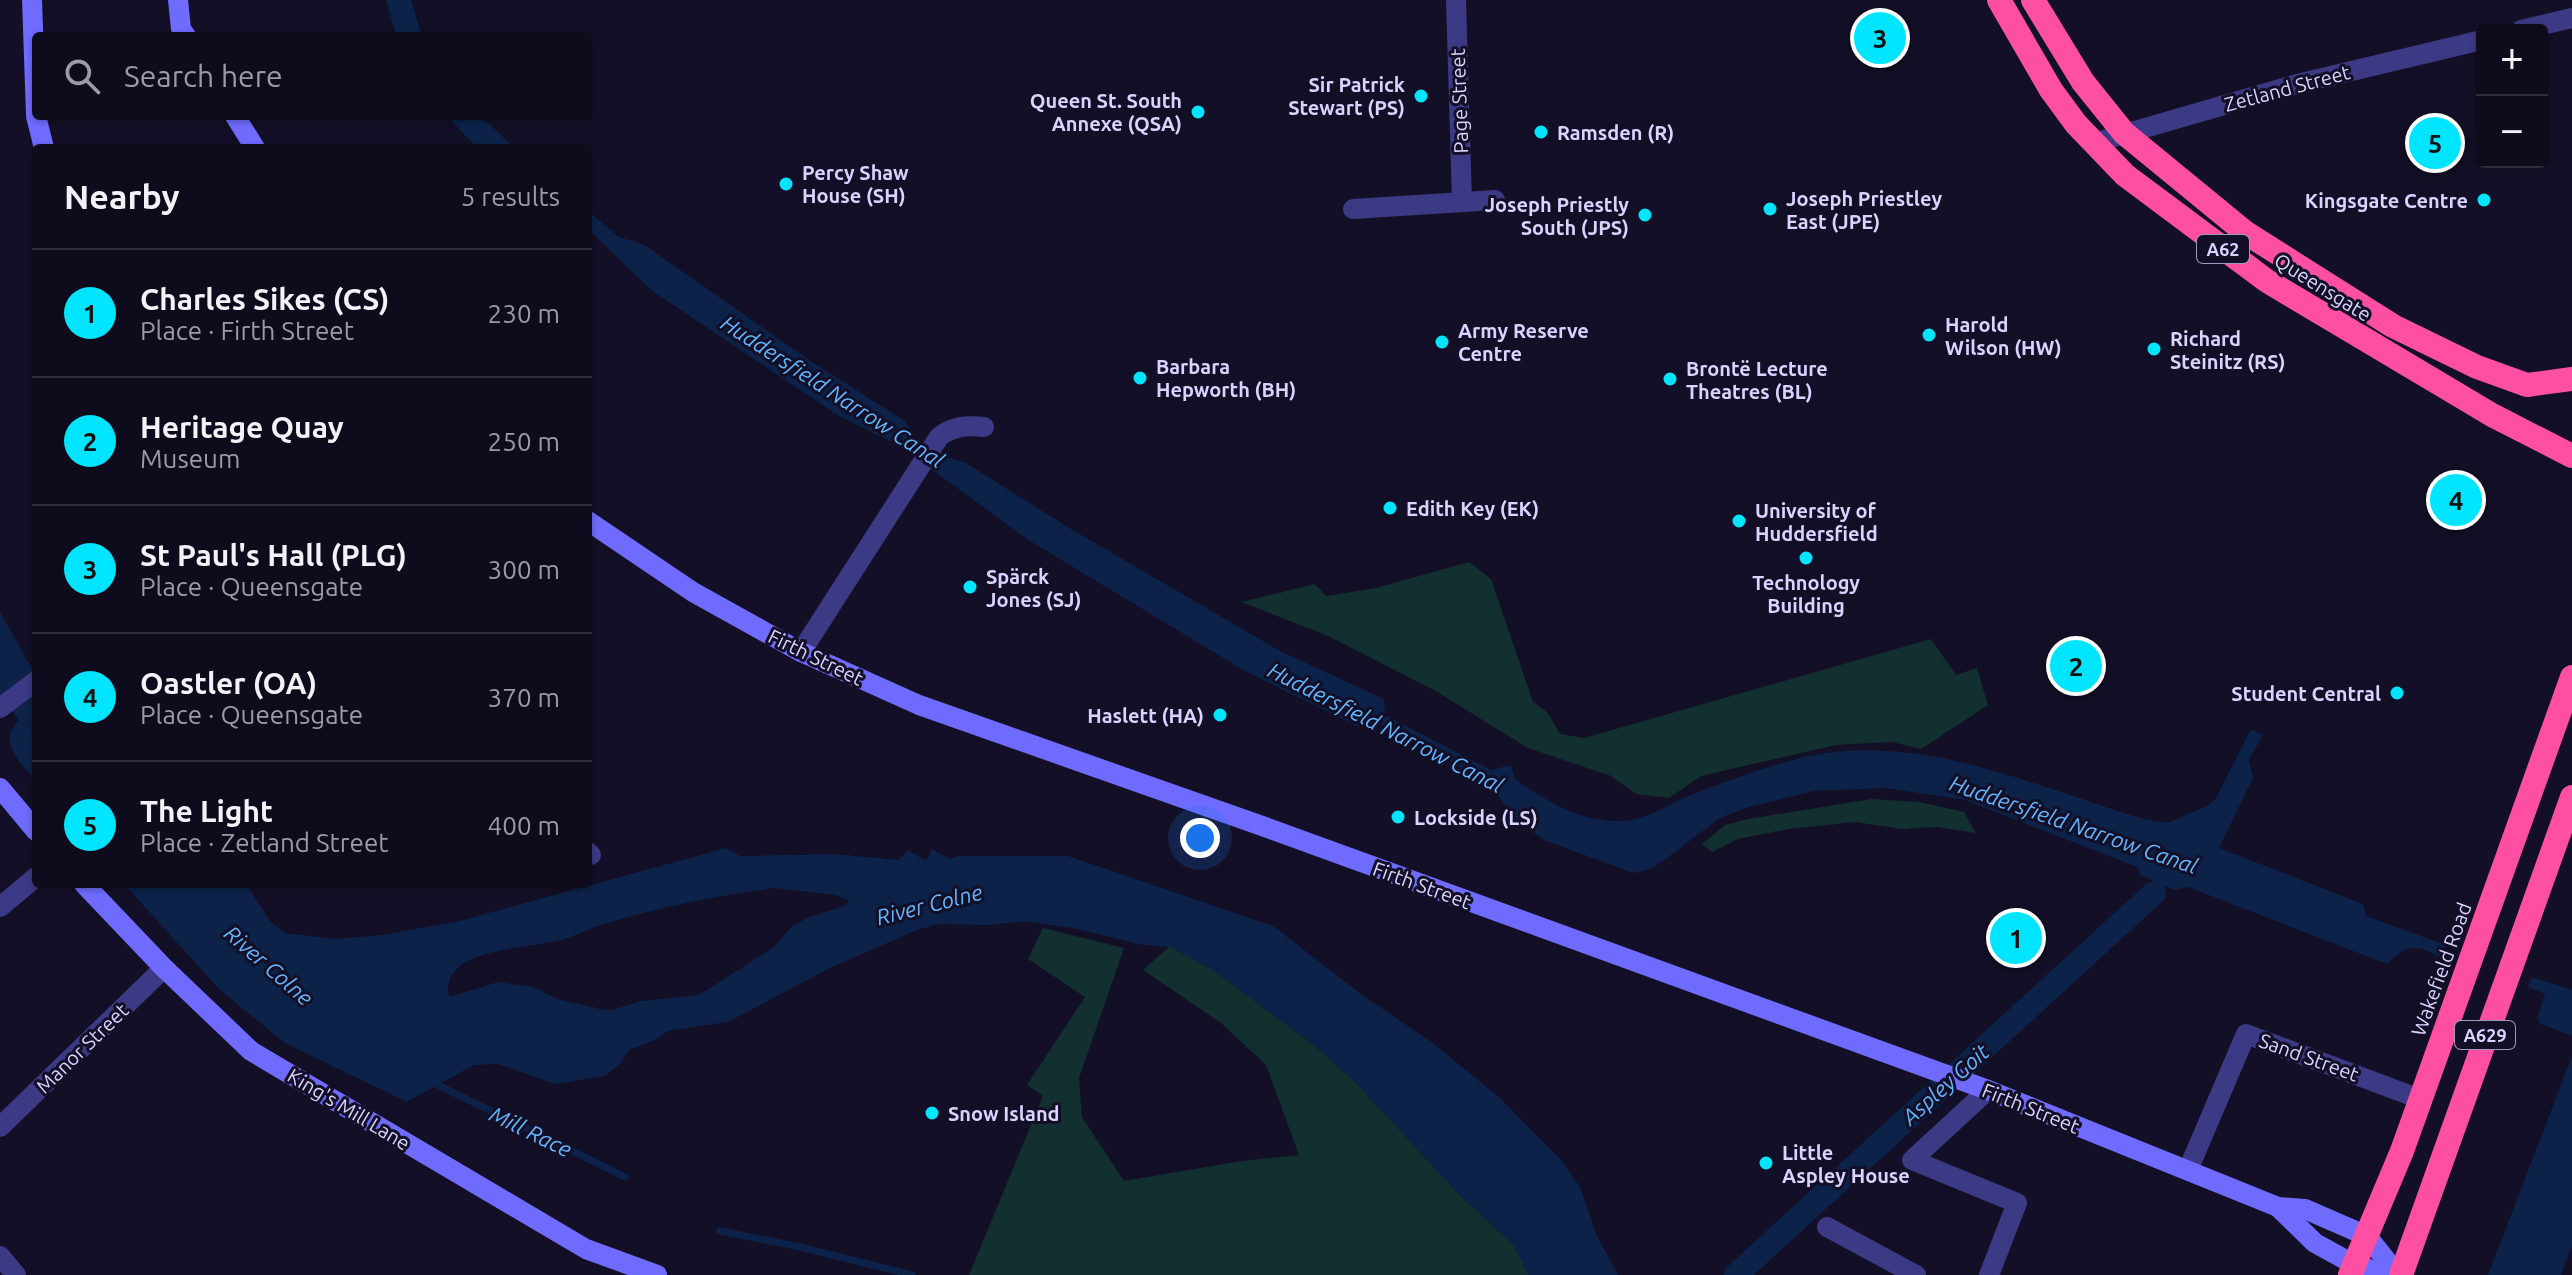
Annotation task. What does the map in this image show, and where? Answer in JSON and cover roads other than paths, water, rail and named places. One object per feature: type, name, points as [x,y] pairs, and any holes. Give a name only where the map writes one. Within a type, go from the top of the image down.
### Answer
[{"type":"highway","name":"Queensgate","points":[[1999,0],[2051,90],[2076,124],[2125,175],[2267,281],[2479,408],[2572,456]]},
{"type":"highway","name":"Queensgate","points":[[2033,0],[2083,82],[2124,133],[2246,233],[2393,326],[2477,367],[2527,385],[2572,379]]},
{"type":"highway","name":"Wakefield Road","points":[[2352,1270],[2397,1164],[2572,677]]},
{"type":"highway","name":"A629","points":[[2400,1275],[2572,797]]},
{"type":"main road","points":[[32,0],[33,32]]},
{"type":"main road","points":[[178,0],[183,32]]},
{"type":"main road","points":[[37,120],[43,144]]},
{"type":"main road","points":[[238,120],[252,144]]},
{"type":"main road","name":"Firth Street","points":[[592,524],[693,592],[801,652],[919,705],[1980,1087],[2278,1207],[2305,1209],[2367,1236]]},
{"type":"main road","points":[[0,788],[32,826]]},
{"type":"main road","name":"King's Mill Lane","points":[[88,888],[164,968],[251,1051],[586,1249],[657,1275]]},
{"type":"main road","name":"Firth Street","points":[[2278,1207],[2315,1243],[2352,1270],[2390,1275]]},
{"type":"main road","points":[[2367,1236],[2400,1275]]},
{"type":"street","name":"Page Street","points":[[1456,0],[1462,202]]},
{"type":"street","points":[[2546,24],[2572,18]]},
{"type":"street","name":"Zetland Street","points":[[2093,143],[2297,84],[2476,41]]},
{"type":"street","points":[[1353,209],[1495,200]]},
{"type":"street","points":[[801,652],[939,437],[949,429],[970,425],[984,427]]},
{"type":"street","points":[[0,708],[32,684]]},
{"type":"street","points":[[0,907],[32,880]]},
{"type":"street","name":"Manor Street","points":[[0,1127],[164,968]]},
{"type":"street","name":"Sand Street","points":[[2188,1170],[2246,1034],[2420,1099]]},
{"type":"street","points":[[1980,1087],[1901,1162],[2017,1203],[1989,1275]]},
{"type":"street","points":[[1827,1227],[1916,1275]]},
{"type":"street","points":[[0,1256],[16,1275]]},
{"type":"water","points":[[386,0],[411,0],[421,32],[395,32]]},
{"type":"water","points":[[451,120],[485,120],[510,144],[473,144]]},
{"type":"water","name":"Huddersfield Narrow Canal","points":[[592,214],[619,237],[643,244],[809,360],[905,421],[916,439],[944,456],[966,463],[1071,529],[1280,651],[1384,699],[1385,715],[1491,770],[1511,765],[1515,779],[1577,814],[1605,820],[1630,820],[1787,761],[1845,751],[1883,751],[1958,761],[2140,818],[2167,823],[2215,800],[2251,729],[2263,735],[2249,760],[2253,778],[2219,848],[2363,904],[2366,916],[2446,945],[2441,957],[2412,948],[2400,952],[2387,964],[2188,887],[2174,890],[2141,875],[2137,867],[1965,800],[1886,788],[1813,791],[1746,808],[1720,818],[1648,870],[1633,873],[1544,840],[1519,822],[1485,780],[1380,724],[1359,727],[1245,671],[1030,541],[898,445],[839,416],[651,290],[592,233]]},
{"type":"water","points":[[0,612],[24,654],[0,680]]},
{"type":"water","points":[[32,709],[32,776],[16,757],[10,743],[16,723]]},
{"type":"water","points":[[726,848],[740,856],[832,854],[899,860],[908,850],[926,861],[932,849],[950,859],[958,856],[1068,856],[1273,926],[1361,994],[1433,1043],[1501,1099],[1561,1160],[1580,1187],[1596,1234],[1618,1275],[1529,1275],[1514,1245],[1460,1195],[1356,1083],[1314,1045],[1213,970],[1170,947],[1144,945],[1072,928],[1024,921],[989,925],[939,924],[917,930],[830,968],[728,1022],[668,1031],[653,1041],[629,1050],[621,1063],[605,1076],[555,1084],[498,1064],[474,1065],[407,1102],[285,1043],[220,990],[128,888],[249,888],[270,921],[285,933],[335,939],[382,935],[460,921],[580,888],[592,888],[592,885]],"holes":[[[775,888],[836,895],[850,901],[791,927],[774,947],[699,995],[641,1001],[612,1010],[557,999],[533,987],[498,982],[449,997],[449,981],[466,962],[486,954],[561,940],[628,917],[691,902]]]},
{"type":"water","points":[[2532,977],[2572,990],[2572,1036],[2539,1023],[2537,1019],[2545,994],[2528,987]]},
{"type":"water","points":[[2572,1056],[2572,1245],[2561,1275],[2488,1275]]},
{"type":"waterway","name":"River Colne","points":[[0,659],[32,703]]},
{"type":"waterway","name":"Aspley Goit","points":[[1736,1275],[2154,893]]},
{"type":"waterway","name":"Mill Race","points":[[438,1085],[625,1177]]},
{"type":"waterway","name":"Mill Race","points":[[720,1231],[912,1275]]},
{"type":"place","name":"St Paul's Hall (PLG)","points":[[1880,38]]},
{"type":"place","name":"Sir Patrick Stewart (PS)","points":[[1421,96]]},
{"type":"place","name":"Queen St. South Annexe (QSA)","points":[[1198,112]]},
{"type":"place","name":"Ramsden (R)","points":[[1541,132]]},
{"type":"place","name":"The Light","points":[[2435,143]]},
{"type":"place","name":"Percy Shaw House (SH)","points":[[786,184]]},
{"type":"place","name":"Kingsgate Centre","points":[[2484,200]]},
{"type":"place","name":"Joseph Priestley East (JPE)","points":[[1770,209]]},
{"type":"place","name":"Joseph Priestly South (JPS)","points":[[1645,215]]},
{"type":"place","name":"Harold Wilson (HW)","points":[[1929,335]]},
{"type":"place","name":"Army Reserve Centre","points":[[1442,342]]},
{"type":"place","name":"Richard Steinitz (RS)","points":[[2154,349]]},
{"type":"place","name":"Barbara Hepworth (BH)","points":[[1140,378]]},
{"type":"place","name":"Brontë Lecture Theatres (BL)","points":[[1670,379]]},
{"type":"place","name":"Oastler (OA)","points":[[2456,500]]},
{"type":"place","name":"Edith Key (EK)","points":[[1390,508]]},
{"type":"place","name":"University of Huddersfield","points":[[1739,521]]},
{"type":"place","name":"Technology Building","points":[[1806,558]]},
{"type":"place","name":"Spärck Jones (SJ)","points":[[970,587]]},
{"type":"place","name":"Heritage Quay","points":[[2076,666]]},
{"type":"place","name":"Student Central","points":[[2397,693]]},
{"type":"place","name":"Haslett (HA)","points":[[1220,715]]},
{"type":"place","name":"Lockside (LS)","points":[[1398,817]]},
{"type":"place","name":"Charles Sikes (CS)","points":[[2016,938]]},
{"type":"place","name":"Snow Island","points":[[932,1113]]},
{"type":"place","name":"Little Aspley House","points":[[1766,1163]]}]
